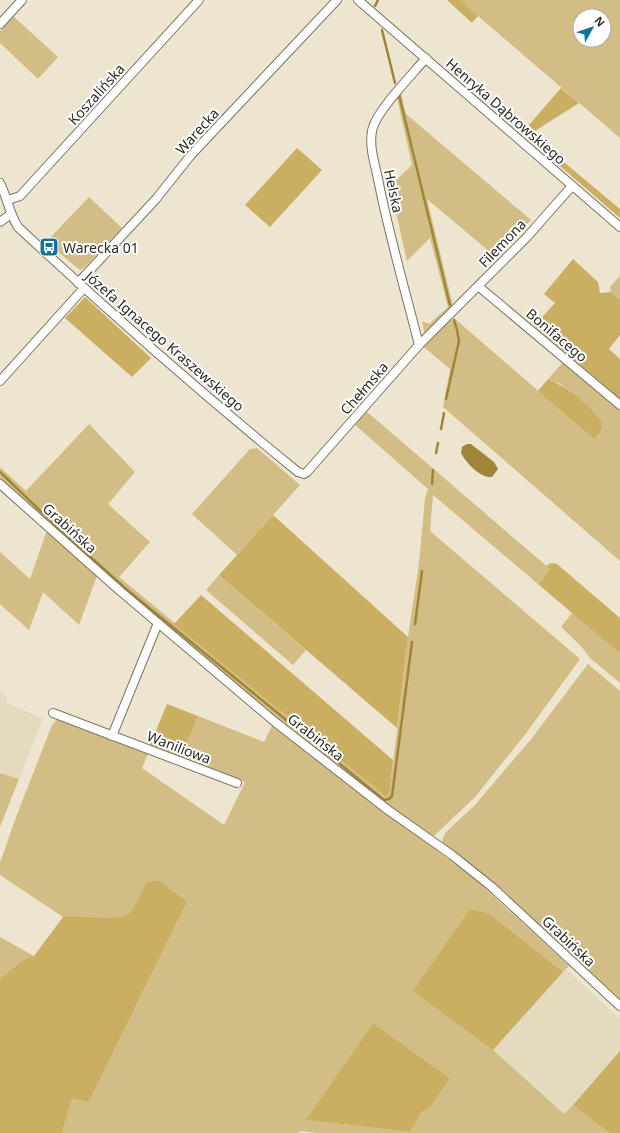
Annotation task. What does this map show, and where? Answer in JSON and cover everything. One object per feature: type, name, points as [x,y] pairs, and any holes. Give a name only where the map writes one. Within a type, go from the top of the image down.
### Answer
[{"type":"street","points":[[0,24],[22,0]]},
{"type":"street","name":"Koszalińska","points":[[8,200],[20,196],[200,0]]},
{"type":"street","name":"Warecka","points":[[0,381],[156,199],[191,155],[337,0]]},
{"type":"street","name":"Henryka Dąbrowskiego","points":[[358,0],[620,227]]},
{"type":"street","name":"Helska","points":[[419,345],[389,226],[371,142],[372,130],[382,111],[426,58]]},
{"type":"street","name":"Józefa Ignacego Kraszewskiego","points":[[0,183],[8,200],[11,214],[18,227],[159,356],[298,472]]},
{"type":"street","name":"Filemona","points":[[448,316],[527,237],[572,186]]},
{"type":"street","points":[[0,222],[11,214]]},
{"type":"street","name":"Bonifacego","points":[[478,286],[620,405]]},
{"type":"street","name":"Chełmska","points":[[298,472],[304,474],[307,472],[419,345],[448,316]]},
{"type":"street","name":"Grabińska","points":[[0,484],[158,623],[276,722],[371,797],[452,855],[492,887],[620,1006]]},
{"type":"street","points":[[112,736],[158,623]]},
{"type":"street","name":"Waniliowa","points":[[52,713],[237,783]]},
{"type":"shaded area","points":[[447,0],[460,0],[478,16],[472,23]]},
{"type":"shaded area","points":[[460,0],[620,0],[620,138],[478,16]]},
{"type":"shaded area","points":[[13,16],[58,57],[38,79],[0,43],[0,31]]},
{"type":"shaded area","points":[[561,88],[579,103],[535,131],[533,134],[535,138],[620,209],[620,218],[522,133]]},
{"type":"shaded area","points":[[401,93],[406,114],[531,220],[497,258],[427,199],[453,306],[425,336],[422,321],[429,324],[448,307],[430,238],[407,261],[390,186],[412,165],[397,98]]},
{"type":"shaded area","points":[[297,148],[322,170],[270,227],[245,205]]},
{"type":"shaded area","points":[[89,197],[122,228],[84,268],[80,270],[46,242]]},
{"type":"shaded area","points":[[573,259],[598,282],[600,293],[611,292],[620,300],[620,335],[609,349],[620,359],[620,399],[534,326],[555,303],[544,294]]},
{"type":"shaded area","points":[[620,276],[620,300],[611,292],[610,287]]},
{"type":"shaded area","points":[[85,297],[151,358],[132,377],[65,318]]},
{"type":"shaded area","points":[[451,318],[452,321],[454,318],[594,439],[589,408],[562,385],[548,379],[563,362],[620,410],[620,561],[443,407],[450,369],[424,347]]},
{"type":"shaded area","points":[[548,379],[577,397],[590,408],[601,421],[601,429],[594,439],[538,391]]},
{"type":"shaded area","points":[[366,411],[550,569],[538,584],[433,495],[430,531],[580,659],[527,732],[475,797],[434,836],[387,805],[319,753],[117,586],[0,479],[0,467],[26,491],[89,424],[135,472],[108,504],[150,542],[119,577],[384,795],[390,789],[408,637],[419,563],[425,498],[428,489],[354,424]]},
{"type":"shaded area","points":[[467,444],[471,444],[494,462],[498,469],[492,477],[487,477],[478,472],[466,461],[461,453],[462,447]]},
{"type":"shaded area","points":[[257,448],[300,485],[237,555],[192,514],[250,449]]},
{"type":"shaded area","points":[[273,515],[408,637],[397,728],[219,575]]},
{"type":"shaded area","points":[[47,530],[97,576],[79,625],[43,592],[29,630],[0,604],[0,552],[30,579]]},
{"type":"shaded area","points":[[551,563],[557,564],[620,618],[620,654],[538,584],[550,569],[546,566]]},
{"type":"shaded area","points":[[219,575],[306,650],[293,665],[206,590]]},
{"type":"shaded area","points":[[201,595],[393,760],[390,789],[387,796],[174,624]]},
{"type":"shaded area","points":[[572,613],[620,654],[620,683],[590,658],[581,646],[561,627]]},
{"type":"shaded area","points":[[588,664],[620,691],[620,1000],[487,878],[442,842],[445,833],[475,805],[532,738]]},
{"type":"shaded area","points":[[0,691],[7,697],[6,703],[43,718],[19,779],[0,773]]},
{"type":"shaded area","points":[[167,704],[198,716],[181,757],[150,745]]},
{"type":"shaded area","points":[[198,716],[264,742],[273,724],[374,804],[475,879],[569,966],[563,972],[490,914],[493,1050],[564,1114],[573,1105],[609,1133],[317,1133],[300,1131],[299,1133],[62,1133],[72,1099],[89,1102],[187,902],[117,917],[63,917],[0,875],[0,863],[16,817],[52,725],[58,718],[148,754],[142,768],[224,825],[245,782],[181,757]],"holes":[[[373,1023],[450,1078],[431,1107],[421,1113],[410,1132],[307,1120]]]},
{"type":"shaded area","points":[[0,773],[19,779],[0,827]]},
{"type":"shaded area","points":[[159,881],[187,902],[89,1102],[72,1099],[62,1133],[0,1133],[0,979],[21,961],[34,956],[63,917],[108,918],[125,915],[131,912],[147,883]]},
{"type":"shaded area","points":[[470,909],[490,914],[563,972],[493,1050],[413,991]]},
{"type":"shaded area","points":[[0,937],[34,956],[21,961],[0,979]]},
{"type":"shaded area","points":[[566,969],[620,1019],[620,1051],[564,1115],[493,1050]]},
{"type":"shaded area","points":[[373,1023],[450,1078],[431,1107],[421,1113],[410,1132],[306,1120]]},
{"type":"shaded area","points":[[620,1051],[620,1133],[609,1133],[573,1105]]},
{"type":"waterway","points":[[375,6],[378,0]]},
{"type":"waterway","points":[[382,30],[395,83]]},
{"type":"waterway","points":[[399,95],[450,305]]},
{"type":"waterway","points":[[446,399],[459,341],[454,320]]},
{"type":"waterway","points":[[441,429],[444,413]]},
{"type":"waterway","points":[[436,453],[438,443]]},
{"type":"waterway","points":[[432,484],[433,470]]},
{"type":"waterway","points":[[0,472],[56,526],[125,588],[384,800],[389,799],[392,796],[412,642]]},
{"type":"waterway","points":[[415,624],[422,571]]},
{"type":"place","name":"Warecka 01","points":[[49,247]]}]
